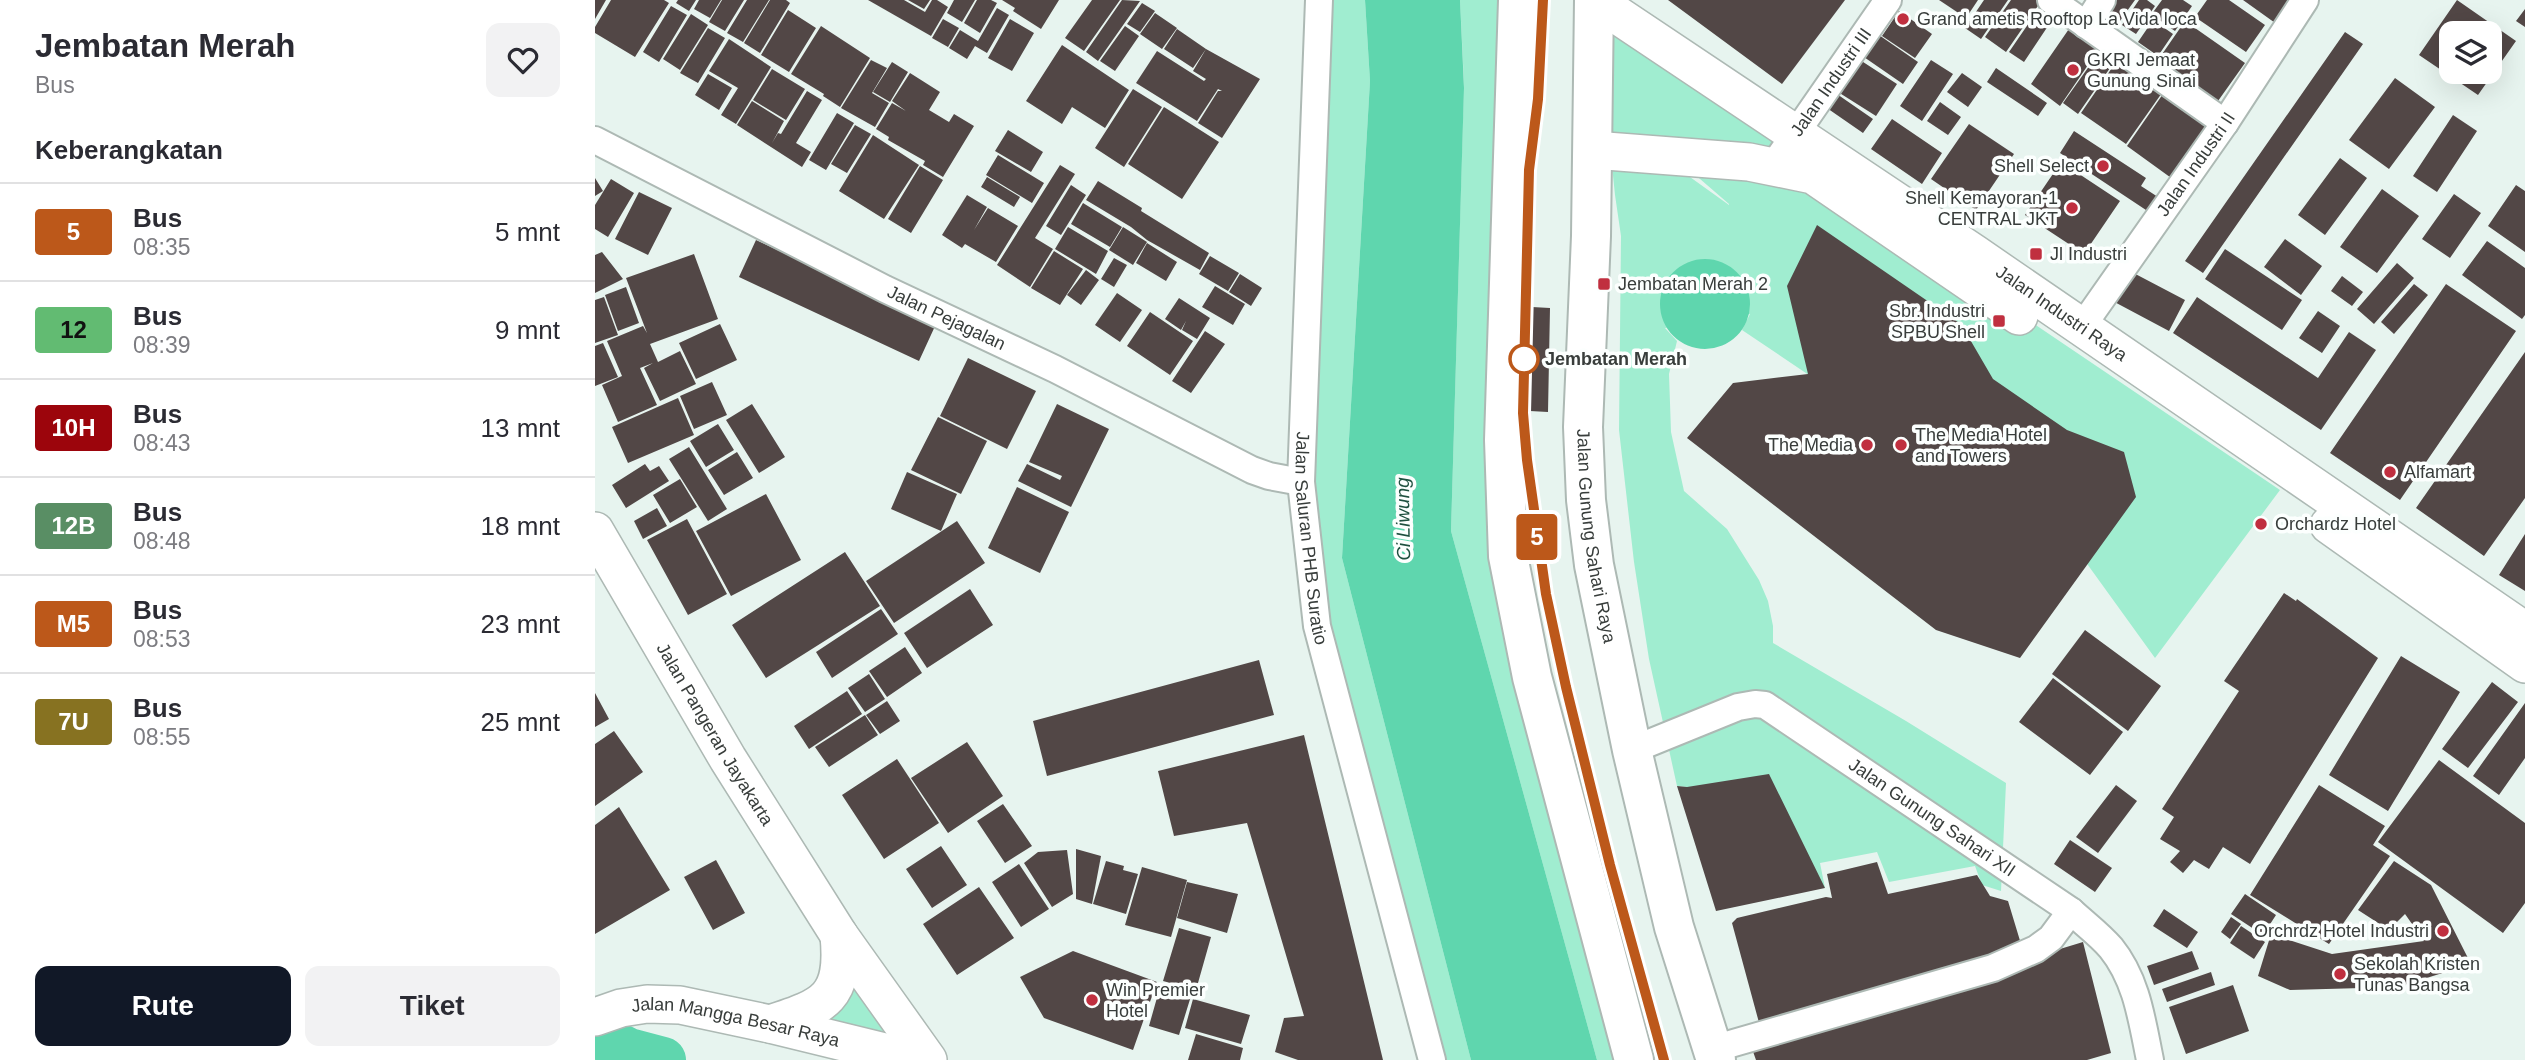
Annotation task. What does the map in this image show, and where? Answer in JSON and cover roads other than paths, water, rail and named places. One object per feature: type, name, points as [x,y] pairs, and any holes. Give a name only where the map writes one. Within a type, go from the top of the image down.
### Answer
[{"type":"main road","points":[[1518,0],[1504,426],[1508,556],[1536,690],[1634,1060]]},
{"type":"main road","name":"Jalan Industri Raya","points":[[1595,0],[2081,328],[2444,590],[2525,664]]},
{"type":"main road","name":"Jalan Gunung Sahari Raya","points":[[1595,0],[1593,150],[1583,426],[1586,500],[1594,565],[1632,750],[1674,927],[1715,1055]]},
{"type":"main road","name":"Jalan Industri Raya","points":[[1593,150],[1773,166],[1813,175],[2280,490],[2444,590],[2525,631]]},
{"type":"main road","name":"Jalan Pangeran Jayakarta","points":[[595,531],[708,726],[839,935],[928,1060]]},
{"type":"main road","name":"Jalan Pangeran Jayakarta","points":[[770,1024],[808,1012],[837,986],[842,961],[839,935]]},
{"type":"main road","name":"Jalan Mangga Besar Raya","points":[[595,1017],[621,1008],[647,1004],[680,1005],[917,1060]]},
{"type":"street","name":"Jalan Saluran PHB Suratio","points":[[1318,0],[1301,482],[1317,626],[1432,1060]]},
{"type":"street","name":"Jalan Industri III","points":[[1773,166],[1888,0]]},
{"type":"street","points":[[2051,0],[2225,123]]},
{"type":"street","points":[[2086,24],[2102,0]]},
{"type":"street","name":"Jalan Industri II","points":[[2081,328],[2225,123],[2305,0]]},
{"type":"street","name":"Jalan Pejagalan","points":[[595,140],[885,289],[1055,369],[1252,470],[1301,482]]},
{"type":"street","name":"Jalan Gunung Sahari XII","points":[[1632,750],[1738,707],[1765,705],[2071,911],[2109,946],[2129,976],[2141,1014],[2150,1060]]},
{"type":"street","points":[[1715,1055],[1993,968],[2036,949],[2051,938],[2071,911]]},
{"type":"water","name":"Ci Liwung","points":[[1365,0],[1460,0],[1464,88],[1451,531],[1597,1060],[1471,1060],[1342,558],[1370,81]]},
{"type":"water","points":[[1705,259],[1722,262],[1737,272],[1747,287],[1750,304],[1747,321],[1737,336],[1722,346],[1705,349],[1688,346],[1673,336],[1663,321],[1660,304],[1663,287],[1673,272],[1688,262]]},
{"type":"waterway","points":[[595,1034],[629,1051],[663,1060]]},
{"type":"place","name":"Grand ametis Rooftop La Vida loca","points":[[1903,19]]},
{"type":"place","name":"GKRI Jemaat Gunung Sinai","points":[[2073,70]]},
{"type":"place","name":"Shell Select","points":[[2103,166]]},
{"type":"place","name":"Shell Kemayoran-1 CENTRAL JKT","points":[[2072,208]]},
{"type":"place","name":"Jl Industri","points":[[2036,254]]},
{"type":"place","name":"Jembatan Merah 2","points":[[1604,284]]},
{"type":"place","name":"Sbr. Industri SPBU Shell","points":[[1999,321]]},
{"type":"place","name":"Jembatan Merah","points":[[1524,359]]},
{"type":"place","name":"The Media","points":[[1867,445]]},
{"type":"place","name":"The Media Hotel and Towers","points":[[1901,445]]},
{"type":"place","name":"Alfamart","points":[[2390,472]]},
{"type":"place","name":"Orchardz Hotel","points":[[2261,524]]},
{"type":"place","name":"Orchrdz Hotel Industri","points":[[2443,931]]},
{"type":"place","name":"Sekolah Kristen Tunas Bangsa","points":[[2340,974]]},
{"type":"place","name":"Win Premier Hotel","points":[[1092,1000]]}]
